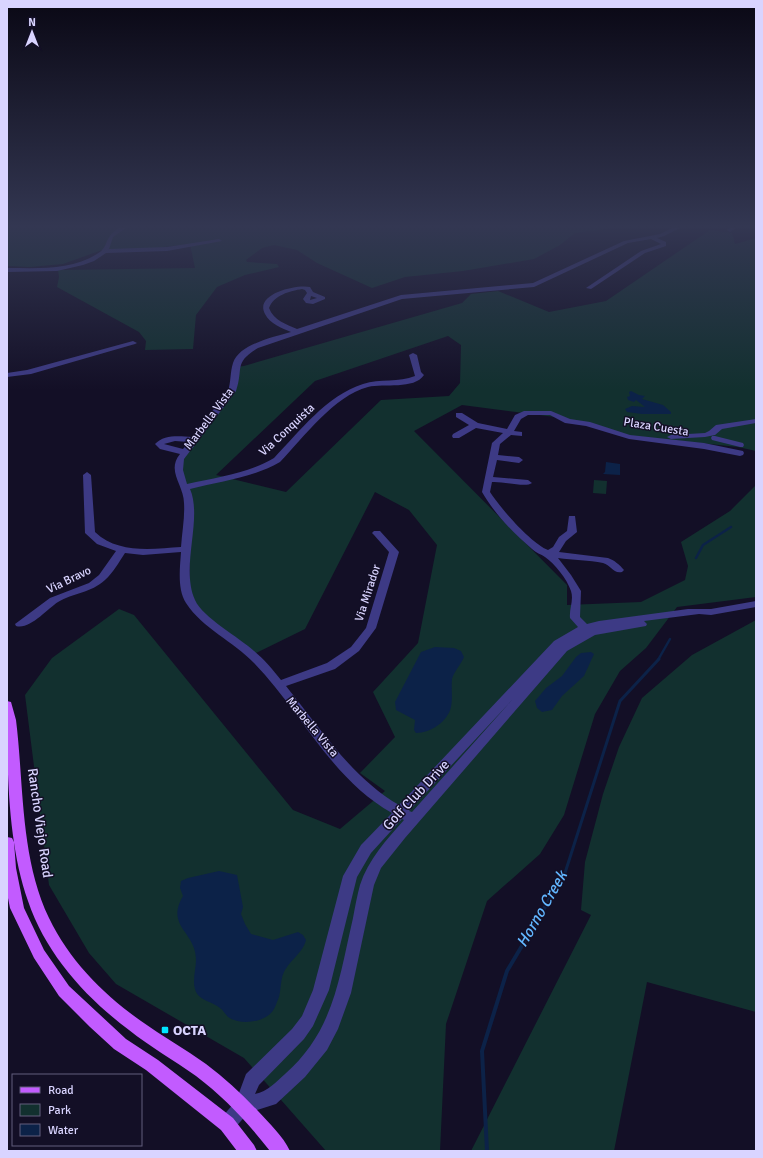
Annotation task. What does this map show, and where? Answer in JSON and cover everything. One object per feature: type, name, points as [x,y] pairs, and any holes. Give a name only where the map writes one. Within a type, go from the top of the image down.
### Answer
[{"type":"main road","name":"Rancho Viejo Road","points":[[7,705],[25,863],[35,902],[55,942],[82,978],[106,1002],[134,1025],[210,1077],[243,1106],[265,1130],[281,1151]]},
{"type":"main road","points":[[7,842],[9,868],[18,908],[39,954],[64,992],[120,1044],[152,1065],[227,1124],[248,1151]]},
{"type":"street","name":"Marbella Vista","points":[[406,815],[373,794],[362,784],[334,754],[252,655],[200,613],[190,602],[185,587],[189,500],[177,469],[178,462],[193,440],[232,391],[236,364],[241,356],[255,346],[402,297],[514,288],[534,285],[540,282]]},
{"type":"street","points":[[589,288],[598,282]]},
{"type":"street","points":[[297,332],[270,317],[266,311],[267,306],[276,295],[293,288],[308,288],[310,293]]},
{"type":"street","points":[[7,375],[28,372],[133,343]]},
{"type":"street","name":"Via Conquista","points":[[185,487],[242,476],[265,467],[277,460],[343,395],[366,385],[400,381],[406,382],[420,376],[413,356]]},
{"type":"street","name":"Plaza Cuesta","points":[[509,432],[518,418],[527,413],[551,413],[568,421],[587,424],[604,430],[636,438],[740,449],[714,435],[651,437],[614,429],[604,430]]},
{"type":"street","points":[[459,415],[474,425],[520,434]]},
{"type":"street","name":"Plaza Cuesta","points":[[704,446],[719,427],[756,421]]},
{"type":"street","points":[[456,436],[474,425]]},
{"type":"street","points":[[509,432],[497,442],[486,490],[490,499],[538,549],[549,554],[608,561],[619,570]]},
{"type":"street","points":[[184,452],[163,447],[160,444],[164,440],[170,439],[193,440]]},
{"type":"street","points":[[493,457],[519,460]]},
{"type":"street","points":[[87,475],[90,533],[101,543],[122,550],[155,551],[187,549]]},
{"type":"street","points":[[488,480],[499,479],[528,483]]},
{"type":"street","points":[[549,554],[557,549],[562,539],[572,532],[572,518]]},
{"type":"street","name":"Via Mirador","points":[[278,685],[331,666],[355,649],[371,628],[394,552],[377,533]]},
{"type":"street","name":"Via Bravo","points":[[20,624],[34,617],[54,600],[93,585],[103,577],[122,550]]},
{"type":"street","points":[[549,554],[575,589],[577,597],[574,615],[587,631]]},
{"type":"street","name":"Golf Club Drive","points":[[227,1124],[243,1106],[252,1080],[298,1034],[308,1021],[321,990],[350,876],[366,848],[406,815],[558,643],[611,622],[699,611],[711,612],[756,604]]},
{"type":"street","name":"Golf Club Drive","points":[[243,1106],[270,1098],[300,1072],[321,1045],[330,1029],[343,993],[367,885],[376,865],[406,815]]},
{"type":"green space","points":[[58,282],[229,282],[217,287],[196,315],[193,349],[145,350],[146,341],[139,332],[57,287]]},
{"type":"green space","points":[[359,282],[390,282],[372,288]]},
{"type":"green space","points":[[634,282],[756,282],[756,451],[738,447],[633,436],[555,417],[462,405],[414,431],[567,585],[567,605],[641,602],[685,580],[688,566],[681,542],[730,511],[756,485],[756,597],[677,607],[646,648],[620,671],[595,714],[564,815],[540,854],[487,901],[446,1024],[440,1151],[326,1151],[244,1058],[116,984],[89,953],[49,885],[25,695],[52,658],[119,609],[134,615],[293,810],[340,829],[385,791],[360,773],[395,737],[373,692],[418,643],[437,545],[409,510],[375,492],[305,629],[252,655],[190,602],[189,500],[178,465],[232,391],[236,367],[244,366],[462,303],[471,294],[498,291],[549,312],[606,301]],"holes":[[[448,336],[461,345],[460,383],[449,396],[381,400],[286,492],[216,475],[315,381]]]},
{"type":"green space","points":[[594,480],[607,481],[606,494],[593,493]]},
{"type":"green space","points":[[756,620],[756,1012],[647,982],[614,1151],[471,1151],[591,915],[581,910],[585,862],[603,794],[619,747],[642,698],[692,655]]},
{"type":"water","points":[[631,391],[645,396],[642,399],[663,405],[671,412],[671,414],[642,414],[627,412],[625,409],[632,406],[645,407],[636,400],[634,402],[628,400],[627,397],[630,396],[629,392]]},
{"type":"water","points":[[606,462],[620,464],[620,475],[603,474],[605,472]]},
{"type":"water","points":[[435,647],[454,648],[461,651],[464,657],[452,679],[452,704],[446,717],[433,728],[416,733],[414,730],[415,720],[396,710],[395,702],[421,652]]},
{"type":"water","points":[[591,652],[594,654],[584,676],[562,696],[552,710],[542,712],[537,708],[535,701],[546,688],[562,676],[576,657],[581,653]]},
{"type":"water","points":[[219,871],[237,875],[243,907],[241,914],[251,934],[273,940],[298,932],[303,935],[306,940],[301,950],[284,973],[281,981],[279,996],[273,1010],[267,1016],[256,1021],[244,1022],[233,1020],[220,1008],[199,996],[195,988],[195,950],[179,922],[177,915],[178,906],[183,896],[180,888],[181,881]]},
{"type":"waterway","name":"Horno Creek","points":[[696,558],[703,545],[731,527]]},
{"type":"waterway","name":"Horno Creek","points":[[658,660],[670,639]]},
{"type":"waterway","name":"Horno Creek","points":[[560,881],[565,873],[620,701],[659,659]]},
{"type":"waterway","name":"Horno Creek","points":[[487,1151],[482,1051],[507,971],[561,880]]},
{"type":"place","name":"OCTA","points":[[165,1030]]}]
